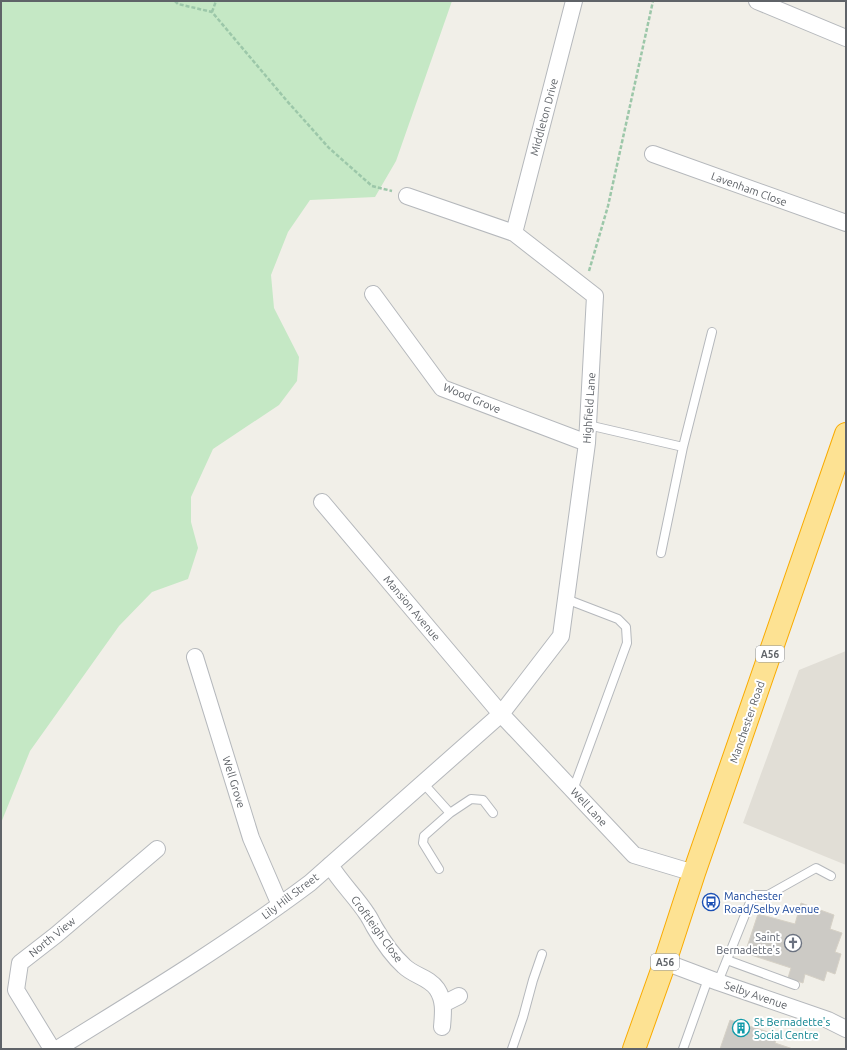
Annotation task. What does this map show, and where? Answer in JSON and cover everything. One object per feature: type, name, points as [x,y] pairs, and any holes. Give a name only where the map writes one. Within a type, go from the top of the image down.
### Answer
[{"type":"highway","name":"Manchester Road","points":[[694,873],[846,434]]},
{"type":"highway","name":"A56","points":[[634,1049],[665,962],[694,873]]},
{"type":"street","name":"Middleton Drive","points":[[514,233],[574,1]]},
{"type":"street","points":[[757,1],[846,38]]},
{"type":"street","name":"Lavenham Close","points":[[653,154],[846,223]]},
{"type":"street","name":"Highfield Lane","points":[[407,196],[514,233],[595,296],[587,443],[561,636],[501,714]]},
{"type":"street","name":"Wood Grove","points":[[373,294],[442,388],[587,443]]},
{"type":"street","name":"Mansion Avenue","points":[[322,502],[501,714]]},
{"type":"street","name":"Well Grove","points":[[194,657],[251,838],[280,905]]},
{"type":"street","name":"Well Lane","points":[[501,714],[634,855],[694,873]]},
{"type":"street","name":"Lily Hill Street","points":[[58,1049],[144,996],[280,905],[310,883],[501,714]]},
{"type":"street","name":"North View","points":[[52,1049],[16,990],[20,963],[56,935],[158,849]]},
{"type":"street","name":"Croftleigh Close","points":[[330,865],[338,878],[368,914],[382,940],[405,967],[429,981],[437,988],[443,1001],[442,1027]]},
{"type":"street","name":"Selby Avenue","points":[[665,962],[828,1020],[846,1029]]},
{"type":"street","points":[[443,1004],[459,996]]},
{"type":"lane","points":[[661,553],[683,448],[712,332]]},
{"type":"lane","points":[[588,425],[683,448]]},
{"type":"lane","points":[[566,598],[618,619],[626,627],[626,643],[573,790]]},
{"type":"lane","points":[[423,783],[450,813]]},
{"type":"lane","points":[[439,869],[423,843],[424,836],[450,813],[471,799],[483,800],[493,813]]},
{"type":"lane","points":[[683,1049],[713,980],[727,960],[753,896],[768,894],[816,868],[831,876]]},
{"type":"lane","points":[[512,1049],[524,1017],[533,980],[542,954]]},
{"type":"lane","points":[[727,960],[795,985]]},
{"type":"path","points":[[175,1],[178,4],[212,12],[329,148],[372,186],[407,196]]},
{"type":"path","points":[[212,12],[216,1]]},
{"type":"path","points":[[584,287],[608,206],[653,1]]},
{"type":"shaded area","points":[[846,651],[846,865],[743,823],[799,670]]},
{"type":"green space","points":[[1,1],[452,1],[396,161],[375,197],[310,200],[288,232],[271,275],[274,308],[299,357],[297,381],[279,405],[213,449],[191,497],[191,522],[198,548],[188,579],[152,592],[119,626],[30,751],[1,823]]},
{"type":"building","name":"Saint Bernadette's","points":[[801,903],[834,915],[830,929],[842,933],[835,952],[841,954],[835,974],[827,971],[824,981],[805,974],[803,983],[788,978],[791,968],[745,953],[758,914],[795,924]]},
{"type":"building","name":"St Bernadette's Social Centre","points":[[730,1020],[778,1035],[775,1043],[793,1049],[720,1049]]},
{"type":"place","name":"Manchester Road/Selby Avenue","points":[[711,902]]},
{"type":"place","name":"Saint Bernadette's","points":[[793,943]]},
{"type":"place","name":"St Bernadette's Social Centre","points":[[741,1028]]}]
